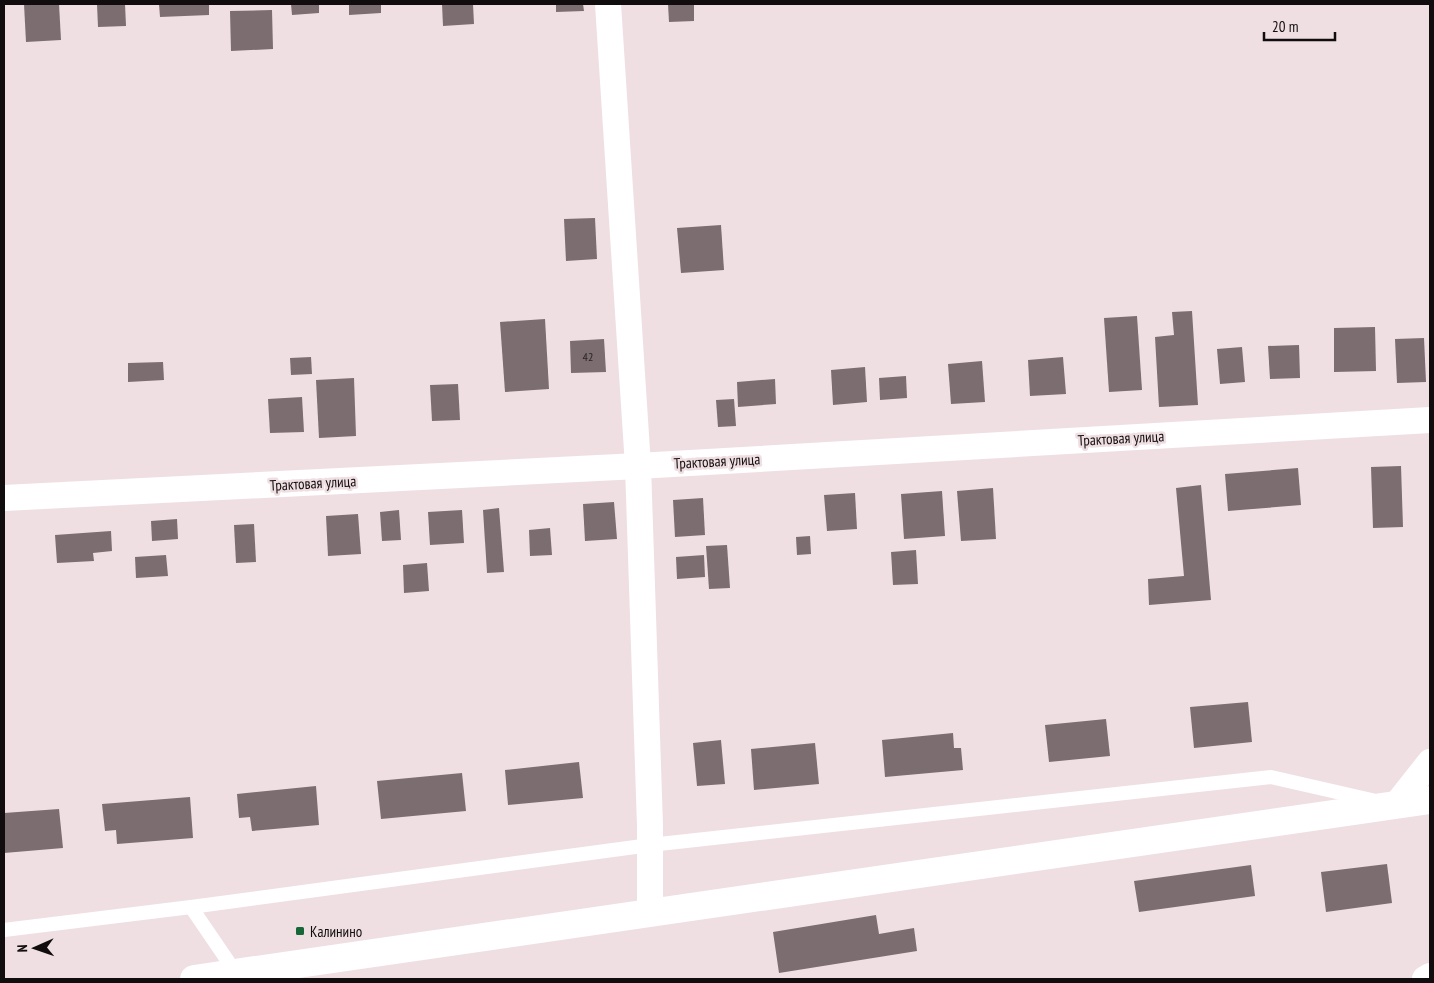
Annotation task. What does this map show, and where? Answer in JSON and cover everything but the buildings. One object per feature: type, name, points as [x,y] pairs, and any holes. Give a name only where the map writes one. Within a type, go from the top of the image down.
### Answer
[{"type":"main road","points":[[194,979],[236,976],[650,913],[1430,800]]},
{"type":"street","points":[[608,4],[638,466],[650,845],[650,913]]},
{"type":"street","name":"Трактовая улица","points":[[4,498],[638,466],[1430,420]]},
{"type":"street","points":[[1396,805],[1430,762]]},
{"type":"street","points":[[1424,979],[1430,976]]},
{"type":"lane","points":[[4,930],[191,907],[650,845],[1271,777],[1396,805]]},
{"type":"lane","points":[[191,907],[236,976]]},
{"type":"place","name":"Калинино","points":[[300,931]]}]
